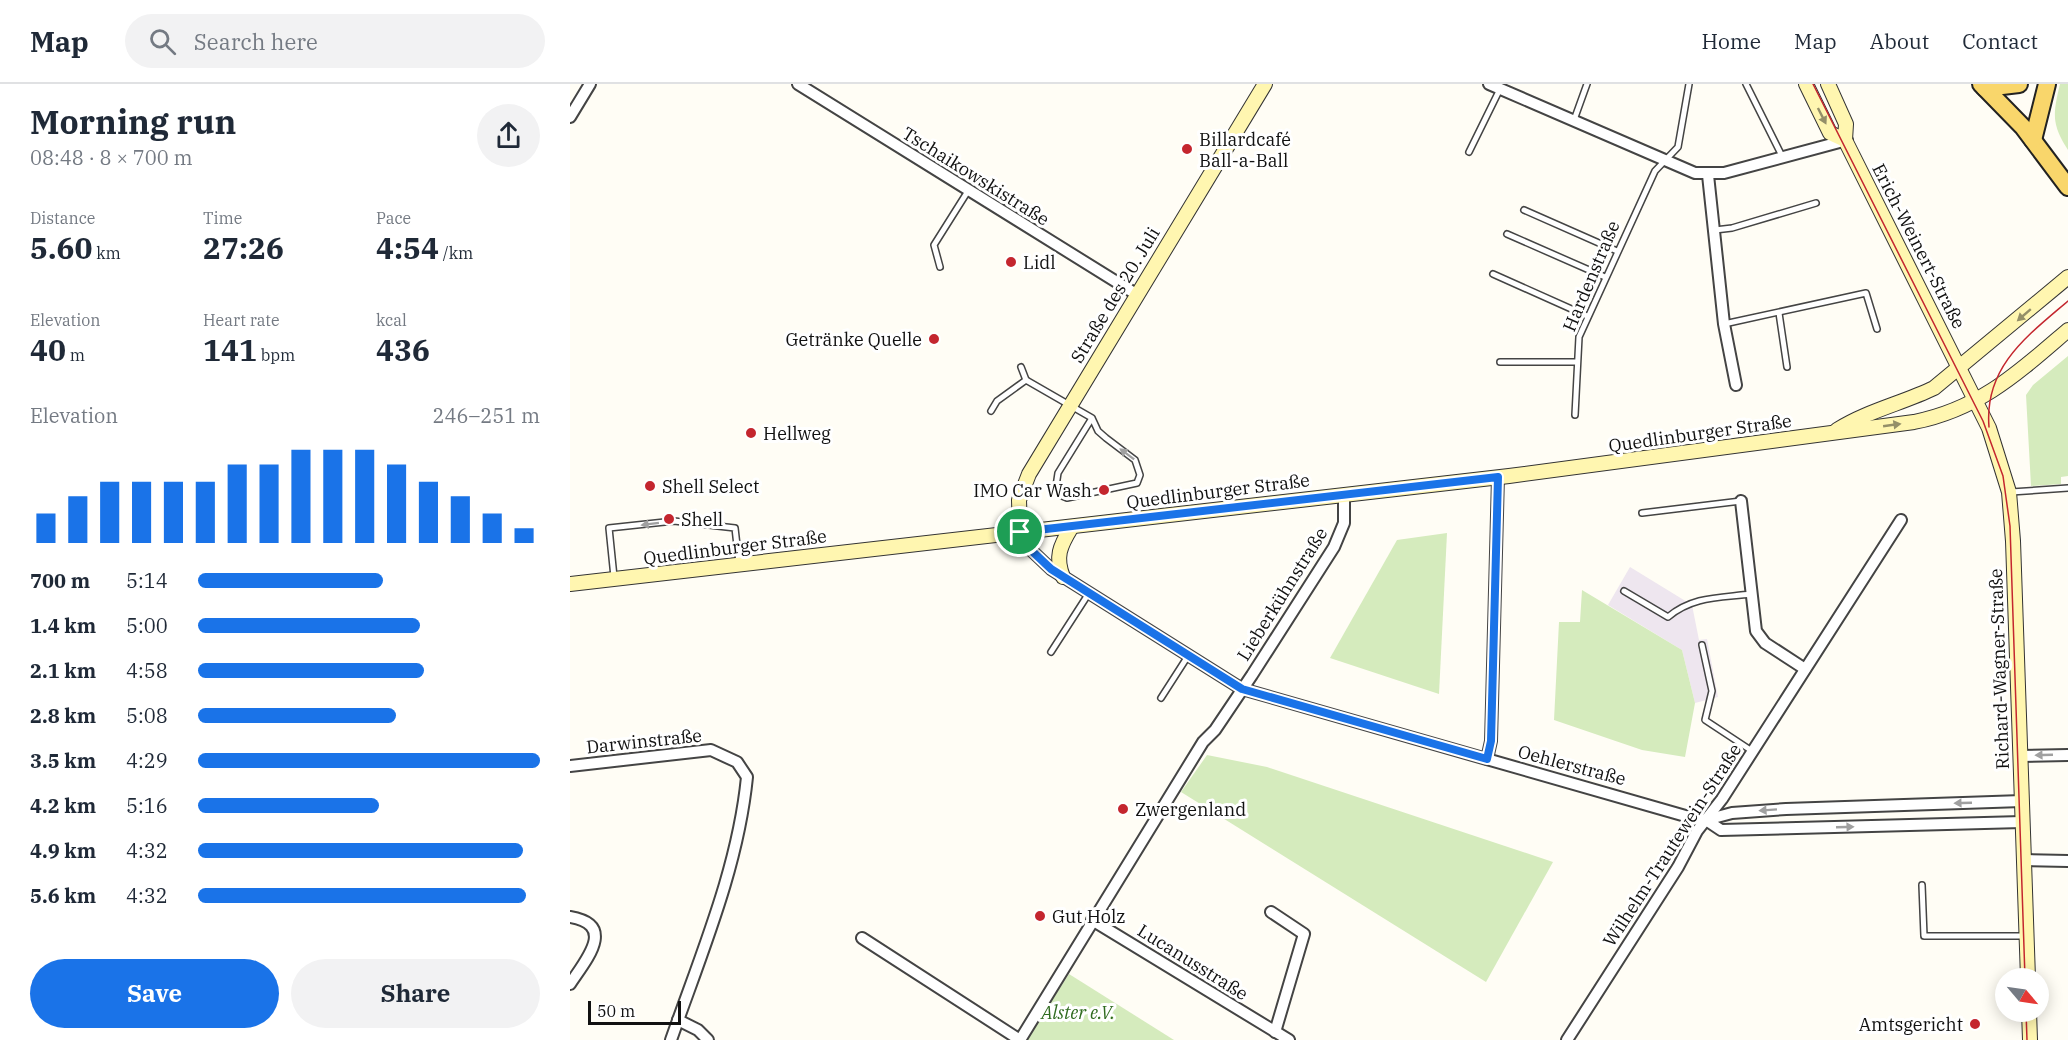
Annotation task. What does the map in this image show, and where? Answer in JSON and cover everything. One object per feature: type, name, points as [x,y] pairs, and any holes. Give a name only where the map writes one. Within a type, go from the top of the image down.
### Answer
[{"type":"main road","name":"Straße des 20. Juli","points":[[1020,532],[1018,511],[1023,487],[1136,294],[1265,84]]},
{"type":"main road","name":"Erich-Weinert-Straße","points":[[1806,84],[1830,133],[1848,139]]},
{"type":"main road","name":"Erich-Weinert-Straße","points":[[1828,84],[1846,124],[1848,139],[1960,369]]},
{"type":"main road","points":[[1983,86],[2019,84]]},
{"type":"main road","points":[[2033,140],[2048,84]]},
{"type":"main road","points":[[1983,86],[2033,140],[2068,187]]},
{"type":"main road","name":"Quedlinburger Straße","points":[[1834,432],[1857,418],[1910,400],[1934,388],[1960,369],[2068,277]]},
{"type":"main road","name":"Quedlinburger Straße","points":[[570,584],[1498,477],[1928,419],[1976,401],[2010,379],[2068,330]]},
{"type":"main road","name":"Richard-Wagner-Straße","points":[[1960,369],[1990,430],[2009,492],[2028,968]]},
{"type":"main road","points":[[1063,577],[1058,564],[1059,550],[1071,528]]},
{"type":"main road","points":[[2029,1022],[2030,1040]]},
{"type":"street","points":[[570,117],[591,84]]},
{"type":"street","name":"Tschaikowskistraße","points":[[798,84],[1136,294]]},
{"type":"street","points":[[1497,86],[1695,173],[1708,175],[1783,158],[1848,139]]},
{"type":"street","points":[[1708,175],[1724,324],[1736,385]]},
{"type":"street","points":[[1487,759],[1491,741],[1498,477]]},
{"type":"street","name":"Lieberkühnstraße","points":[[1020,1040],[1203,742],[1215,730],[1334,547],[1344,523],[1344,495]]},
{"type":"street","points":[[1741,501],[1751,594],[1760,638],[1805,669]]},
{"type":"street","name":"Wilhelm-Trautewein-Straße","points":[[1567,1040],[1706,820],[1901,520]]},
{"type":"street","name":"Oehlerstraße","points":[[1020,532],[1032,551],[1063,577],[1242,689],[1706,820],[1721,830],[2022,822]]},
{"type":"street","name":"Darwinstraße","points":[[570,766],[711,750],[737,762],[747,777],[743,818],[737,840],[712,926],[678,1020]]},
{"type":"street","points":[[2020,756],[2068,754]]},
{"type":"street","name":"Oehlerstraße","points":[[1706,820],[1732,813],[1786,809],[2022,801]]},
{"type":"street","points":[[2024,860],[2068,861]]},
{"type":"street","points":[[1271,912],[1304,934],[1275,1032]]},
{"type":"street","points":[[570,917],[589,922],[594,929],[594,943],[570,984]]},
{"type":"street","name":"Lucanusstraße","points":[[1092,920],[1288,1040]]},
{"type":"street","points":[[862,938],[1020,1040]]},
{"type":"street","points":[[671,1040],[678,1020],[698,1030],[708,1040]]},
{"type":"lane","points":[[1574,120],[1587,84]]},
{"type":"lane","name":"Hardenstraße","points":[[1575,415],[1579,337],[1655,171],[1678,147],[1689,84]]},
{"type":"lane","points":[[1746,84],[1783,158]]},
{"type":"lane","points":[[1469,152],[1497,86]]},
{"type":"lane","points":[[940,267],[934,245],[969,191]]},
{"type":"lane","points":[[1713,230],[1732,228],[1816,204]]},
{"type":"lane","points":[[1524,210],[1617,251]]},
{"type":"lane","points":[[1507,234],[1605,277]]},
{"type":"lane","points":[[1493,274],[1587,316]]},
{"type":"lane","points":[[1724,324],[1866,293],[1877,329]]},
{"type":"lane","points":[[1779,313],[1787,366]]},
{"type":"lane","points":[[1500,362],[1577,362]]},
{"type":"lane","points":[[1022,367],[1026,380],[1092,418],[1098,430],[1106,438],[1135,460],[1140,475],[1137,483],[1129,486],[1060,497],[1055,493],[1058,473],[1092,418]]},
{"type":"lane","points":[[991,411],[997,401],[1026,380]]},
{"type":"lane","points":[[2009,492],[2068,488]]},
{"type":"lane","points":[[1642,513],[1741,501]]},
{"type":"lane","points":[[614,578],[609,528],[674,521],[735,528],[739,564]]},
{"type":"lane","points":[[1624,591],[1668,617],[1682,605],[1692,602],[1751,594]]},
{"type":"lane","points":[[1051,652],[1089,593]]},
{"type":"lane","points":[[1702,645],[1712,691],[1705,720],[1752,751]]},
{"type":"lane","points":[[1161,698],[1188,656]]},
{"type":"lane","points":[[1922,885],[1924,936],[2026,936]]},
{"type":"shaded area","points":[[1630,567],[1692,605],[1699,640],[1707,639],[1718,697],[1695,703],[1682,650],[1608,605]]},
{"type":"green space","points":[[2060,84],[2068,84],[2068,150],[2062,141],[2055,118]]},
{"type":"green space","points":[[2068,356],[2068,476],[2061,477],[2061,484],[2031,486],[2026,395],[2033,385]]},
{"type":"green space","points":[[1447,533],[1439,694],[1330,658],[1397,540]]},
{"type":"green space","points":[[1582,590],[1682,650],[1695,703],[1685,757],[1642,750],[1554,720],[1559,622],[1580,622]]},
{"type":"green space","points":[[1207,755],[1267,767],[1553,862],[1486,982],[1181,792]]},
{"type":"green space","name":"Alster e.V.","points":[[1069,974],[1174,1040],[1026,1040]]},
{"type":"tram line","points":[[1813,84],[1983,421],[2003,476],[2010,526],[2025,968]]},
{"type":"tram line","points":[[1989,427],[1989,406],[1993,387],[2001,370],[2024,340],[2068,301]]},
{"type":"tram line","points":[[2026,1022],[2027,1040]]},
{"type":"place","name":"Billardcafé Ball-a-Ball","points":[[1187,149]]},
{"type":"place","name":"Lidl","points":[[1011,262]]},
{"type":"place","name":"Getränke Quelle","points":[[934,339]]},
{"type":"place","name":"Hellweg","points":[[751,433]]},
{"type":"place","name":"Shell Select","points":[[650,486]]},
{"type":"place","name":"IMO Car Wash","points":[[1104,490]]},
{"type":"place","name":"Shell","points":[[669,519]]},
{"type":"place","name":"Zwergenland","points":[[1123,809]]},
{"type":"place","name":"Gut Holz","points":[[1040,916]]},
{"type":"place","name":"Amtsgericht","points":[[1975,1024]]},
{"type":"route","points":[[1498,477],[1491,741],[1487,759],[1242,689],[1051,569],[1032,551],[1020,532],[1047,531],[1498,477]]}]
